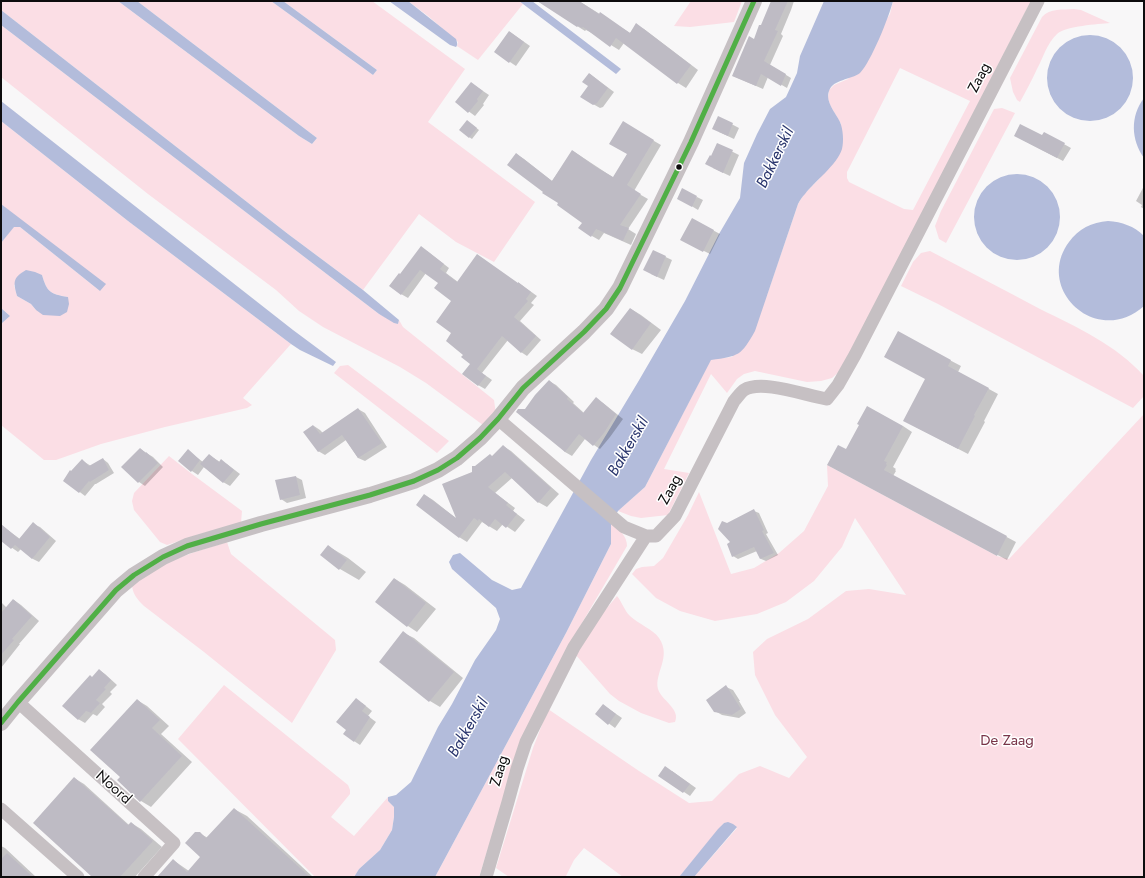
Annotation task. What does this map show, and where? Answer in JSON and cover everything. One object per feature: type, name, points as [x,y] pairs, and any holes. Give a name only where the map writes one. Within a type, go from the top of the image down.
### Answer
[{"type":"street","points":[[1,724],[18,702],[116,590],[134,575],[162,557],[187,546],[261,524],[370,495],[414,480],[438,470],[457,458],[480,438],[498,419],[523,388],[584,332],[606,309],[620,288],[692,142],[754,1]]},
{"type":"street","name":"Zaag","points":[[486,877],[526,742],[574,647],[646,536],[656,536],[675,516],[734,402],[744,390],[754,387],[775,387],[827,399],[838,385],[856,355],[1038,1]]},
{"type":"street","points":[[498,419],[624,527],[646,536]]},
{"type":"street","name":"Noord","points":[[18,702],[174,843],[144,877]]},
{"type":"street","points":[[1,809],[78,877]]},
{"type":"green space","points":[[1,1],[118,1],[299,136],[312,144],[317,138],[137,1],[271,1],[373,75],[377,70],[283,1],[372,1],[465,69],[428,122],[535,202],[494,262],[456,242],[419,214],[363,290],[288,234],[1,10]]},
{"type":"green space","points":[[408,1],[519,1],[523,4],[478,60],[457,46],[458,42]]},
{"type":"green space","points":[[691,1],[742,1],[734,22],[690,27],[674,26]]},
{"type":"green space","points":[[893,1],[1031,1],[841,370],[832,378],[821,381],[807,382],[755,371],[744,374],[737,379],[727,393],[711,374],[664,469],[689,473],[668,515],[641,518],[618,511],[645,487],[711,359],[732,357],[767,295],[798,204],[804,194],[820,178],[841,124],[830,105],[828,98],[829,90],[834,85],[848,79],[890,14]],"holes":[[[900,68],[970,101],[913,210],[904,209],[849,182],[847,172]]]},
{"type":"green space","points":[[1074,9],[1081,10],[1110,23],[1075,27],[1061,31],[1057,34],[1048,46],[1020,102],[1017,100],[1013,92],[1010,78],[1042,17],[1053,11]]},
{"type":"green space","points":[[1,25],[379,314],[398,324],[399,320],[403,327],[494,400],[496,414],[487,428],[426,383],[400,367],[323,327],[299,311],[276,290],[148,194],[1,77]]},
{"type":"green space","points":[[1002,108],[1015,113],[946,243],[939,239],[935,226],[941,211],[994,109]]},
{"type":"green space","points":[[1,121],[128,221],[291,344],[243,398],[252,405],[247,408],[101,444],[56,460],[44,460],[1,425],[1,324],[10,316],[1,308],[1,243],[14,226],[20,227],[100,291],[1,204]],"holes":[[[42,275],[50,291],[57,295],[68,297],[36,310],[31,304],[17,296],[14,285]]]},
{"type":"green space","points":[[930,251],[1082,330],[1109,346],[1144,376],[1144,396],[1133,408],[938,304],[901,286],[913,262],[921,253]]},
{"type":"green space","points":[[348,365],[449,441],[437,453],[334,373],[340,366]]},
{"type":"green space","name":"De Zaag","points":[[1144,414],[1144,877],[694,877],[737,828],[724,823],[679,877],[623,877],[584,848],[574,860],[566,876],[567,877],[509,877],[496,868],[533,748],[548,709],[689,803],[712,801],[739,774],[760,766],[789,778],[807,757],[775,715],[755,675],[753,652],[767,639],[808,619],[846,591],[869,589],[906,595],[855,518],[842,547],[814,581],[786,602],[757,614],[715,621],[680,611],[656,598],[632,574],[636,569],[654,566],[663,558],[688,515],[699,492],[731,574],[754,568],[779,553],[804,531],[828,486],[827,465],[997,556],[1009,559]]},
{"type":"green space","points":[[169,456],[242,511],[241,523],[167,545],[160,542],[134,510],[132,501],[134,493]]},
{"type":"green space","points":[[611,523],[620,530],[626,539],[627,546],[575,635],[488,848],[479,877],[435,877],[566,633],[611,544]]},
{"type":"green space","points":[[227,542],[231,554],[335,640],[336,650],[292,723],[144,606],[134,594],[132,584],[170,561]]},
{"type":"green space","points":[[617,596],[630,616],[656,635],[663,645],[664,652],[657,683],[660,693],[675,713],[675,722],[669,723],[641,713],[619,701],[610,694],[575,654],[591,627]]},
{"type":"green space","points":[[224,685],[348,785],[350,794],[331,817],[354,836],[388,797],[388,801],[394,807],[392,830],[380,850],[359,869],[354,877],[315,877],[178,739]]},
{"type":"water","points":[[118,1],[137,1],[317,138],[312,144],[299,136]]},
{"type":"water","points":[[271,1],[283,1],[377,70],[373,75]]},
{"type":"water","points":[[389,1],[408,1],[456,39],[457,46],[450,45]]},
{"type":"water","points":[[519,1],[532,1],[621,69],[616,74]]},
{"type":"water","name":"Bakkerskil","points":[[824,1],[893,1],[879,39],[860,73],[834,84],[829,91],[828,99],[842,128],[842,149],[836,161],[809,189],[798,204],[755,331],[746,346],[734,356],[711,360],[645,487],[618,511],[611,523],[611,544],[566,633],[435,877],[354,877],[359,869],[380,850],[392,830],[394,807],[388,801],[388,797],[396,795],[411,782],[438,727],[475,660],[496,630],[500,619],[496,608],[452,569],[449,562],[453,555],[460,553],[492,580],[512,590],[521,588],[591,460],[685,301],[719,234],[740,198],[744,163],[770,109],[786,97],[797,73],[800,56]]},
{"type":"water","points":[[1,10],[288,234],[363,290],[399,320],[398,324],[379,314],[1,25]]},
{"type":"water","points":[[1090,35],[1106,38],[1114,42],[1126,54],[1130,62],[1133,78],[1130,94],[1126,102],[1114,114],[1106,118],[1090,121],[1074,118],[1066,114],[1054,102],[1050,94],[1047,78],[1050,62],[1054,54],[1066,42],[1074,38]]},
{"type":"water","points":[[1144,98],[1144,158],[1137,144],[1134,120],[1139,105]]},
{"type":"water","points":[[1,101],[336,362],[333,366],[291,344],[128,221],[1,121]]},
{"type":"water","points":[[1009,174],[1025,174],[1034,177],[1048,186],[1057,200],[1060,209],[1060,225],[1057,234],[1048,248],[1034,257],[1025,260],[1009,260],[993,253],[986,248],[981,241],[974,225],[974,209],[981,193],[986,186],[993,181]]},
{"type":"water","points":[[1,204],[106,284],[100,291],[20,227],[14,227],[1,243]]},
{"type":"water","points":[[1108,221],[1128,225],[1144,236],[1144,306],[1126,317],[1108,320],[1090,317],[1076,307],[1065,294],[1059,278],[1060,260],[1073,237],[1086,227],[1096,223]]},
{"type":"water","points":[[26,270],[42,275],[48,289],[53,293],[68,297],[69,304],[67,312],[60,316],[43,315],[31,304],[17,296],[15,280]]},
{"type":"water","points":[[1,308],[10,316],[1,324]]},
{"type":"water","points":[[728,822],[737,827],[694,877],[679,877],[718,829],[724,823]]},
{"type":"building","points":[[537,1],[579,1],[599,14],[600,12],[630,33],[636,23],[691,65],[677,84],[616,38],[610,47],[583,27],[577,27]]},
{"type":"building","points":[[771,1],[788,1],[775,30],[778,31],[764,61],[786,74],[781,86],[761,74],[756,86],[732,76],[749,36],[754,39]]},
{"type":"building","points":[[509,31],[524,42],[509,63],[494,52]]},
{"type":"building","points":[[589,73],[608,88],[597,103],[593,105],[580,97],[588,86],[582,82]]},
{"type":"building","points":[[471,82],[483,91],[477,99],[478,101],[468,113],[455,102]]},
{"type":"building","points":[[718,116],[733,123],[728,136],[712,129]]},
{"type":"building","points":[[467,120],[477,128],[469,138],[459,130]]},
{"type":"building","points":[[623,121],[654,140],[627,185],[641,194],[620,225],[629,228],[623,241],[596,229],[591,237],[578,228],[582,223],[507,165],[516,153],[552,181],[572,150],[613,177],[627,154],[609,144]]},
{"type":"building","points":[[1020,124],[1042,135],[1044,132],[1065,143],[1057,158],[1014,136]]},
{"type":"building","points":[[717,143],[733,150],[723,173],[705,164],[710,155],[711,156]]},
{"type":"building","points":[[682,188],[697,196],[692,207],[677,199]]},
{"type":"building","points":[[692,218],[714,230],[703,252],[680,240]]},
{"type":"building","points":[[421,246],[444,264],[440,269],[457,282],[477,254],[531,292],[526,299],[528,301],[514,317],[536,336],[521,353],[502,336],[477,369],[486,376],[478,386],[462,374],[470,364],[461,357],[463,355],[446,341],[451,333],[436,322],[451,301],[434,288],[438,283],[420,270],[401,295],[389,286]]},
{"type":"building","points":[[653,250],[666,256],[657,277],[643,270]]},
{"type":"building","points":[[630,308],[651,323],[632,350],[610,334]]},
{"type":"building","points":[[898,331],[951,360],[948,366],[989,388],[958,449],[903,421],[925,379],[884,357]]},
{"type":"building","points":[[549,380],[583,413],[596,397],[616,414],[604,433],[593,446],[579,434],[565,452],[516,412],[518,409],[525,409],[535,395]]},
{"type":"building","points":[[867,406],[903,426],[884,461],[887,462],[887,465],[884,470],[1007,536],[997,556],[827,465],[838,445],[846,449]]},
{"type":"building","points":[[358,408],[382,443],[358,458],[342,435],[318,452],[303,432],[313,425],[320,434]]},
{"type":"building","points":[[503,445],[551,488],[538,503],[505,472],[488,487],[508,503],[506,505],[517,514],[506,528],[495,519],[489,527],[479,519],[478,521],[474,518],[459,538],[416,505],[424,494],[456,518],[442,484],[472,472],[472,466],[475,466],[490,454],[492,456]]},
{"type":"building","points":[[140,448],[158,463],[138,483],[121,467]]},
{"type":"building","points":[[188,449],[200,460],[191,472],[178,461]]},
{"type":"building","points":[[209,454],[219,462],[221,459],[234,470],[223,483],[200,464]]},
{"type":"building","points":[[103,458],[109,470],[90,482],[89,481],[79,493],[63,481],[70,470],[71,471],[82,459],[89,466]]},
{"type":"building","points":[[296,476],[300,495],[280,500],[275,480]]},
{"type":"building","points":[[754,509],[764,530],[762,531],[774,553],[760,559],[754,547],[732,557],[727,544],[730,542],[718,529],[722,521],[727,523]]},
{"type":"building","points":[[33,522],[50,537],[32,559],[15,545],[11,549],[1,541],[1,524],[19,539]]},
{"type":"building","points":[[328,545],[347,560],[339,570],[320,555]]},
{"type":"building","points":[[394,578],[426,603],[407,627],[375,602]]},
{"type":"building","points":[[13,599],[32,616],[12,639],[14,640],[1,655],[1,613]]},
{"type":"building","points":[[403,631],[454,672],[429,702],[379,662]]},
{"type":"building","points":[[99,669],[111,680],[104,688],[106,689],[96,700],[100,703],[91,713],[86,711],[78,720],[62,706],[90,675],[92,677]]},
{"type":"building","points":[[726,685],[741,709],[732,715],[714,712],[706,700]]},
{"type":"building","points":[[356,698],[366,706],[362,711],[370,717],[354,742],[343,734],[346,730],[336,722]]},
{"type":"building","points":[[137,699],[160,720],[152,728],[182,756],[140,802],[117,780],[120,777],[90,750]]},
{"type":"building","points":[[603,704],[616,714],[608,725],[595,714]]},
{"type":"building","points":[[665,766],[690,784],[683,793],[658,776]]},
{"type":"building","points":[[74,777],[128,825],[131,822],[153,841],[120,877],[92,877],[33,823]]},
{"type":"building","points":[[234,808],[310,877],[157,877],[173,859],[187,872],[200,857],[185,843],[195,832],[200,832],[206,838]]},
{"type":"building","points":[[7,853],[33,877],[1,877],[1,859]]},
{"type":"transit line","points":[[1,723],[116,590],[134,575],[163,557],[187,546],[261,524],[370,495],[414,481],[438,470],[457,458],[480,438],[498,419],[523,388],[584,332],[606,309],[620,288],[691,142],[754,1]]}]
